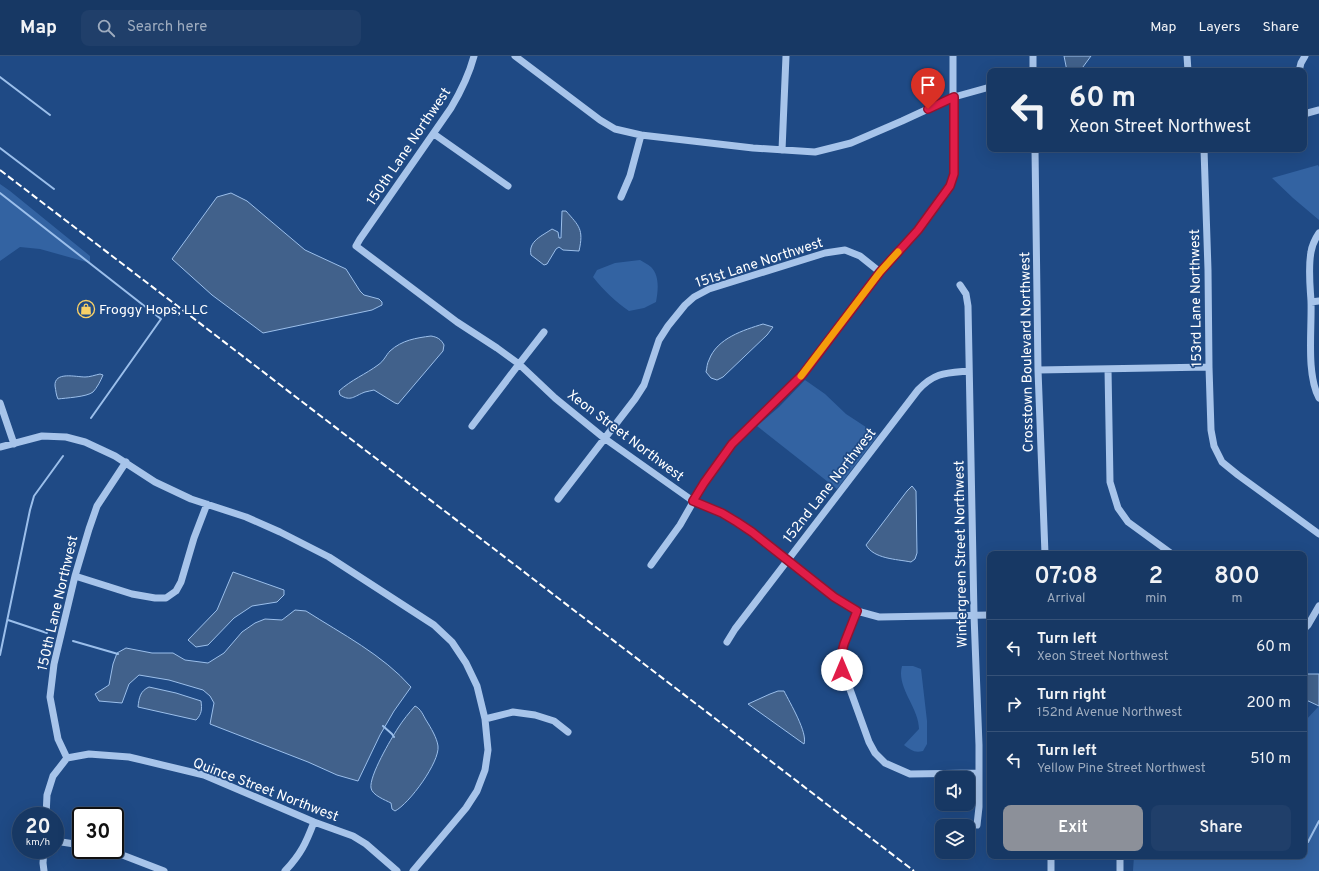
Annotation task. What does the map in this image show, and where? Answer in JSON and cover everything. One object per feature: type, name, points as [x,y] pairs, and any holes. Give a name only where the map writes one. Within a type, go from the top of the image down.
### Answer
[{"type":"street","name":"150th Lane Northwest","points":[[356,246],[451,108],[464,86],[474,56]]},
{"type":"street","points":[[515,56],[600,120],[615,129],[641,135],[782,150],[815,152],[832,149],[851,143],[954,97],[987,88]]},
{"type":"street","points":[[782,150],[786,56]]},
{"type":"street","points":[[651,565],[680,525],[704,483],[732,444],[803,374],[880,272],[918,230],[950,186],[954,174],[953,56]]},
{"type":"street","points":[[1033,56],[1034,68]]},
{"type":"street","points":[[1187,56],[1188,68]]},
{"type":"street","points":[[1300,68],[1305,56]]},
{"type":"street","points":[[1307,113],[1319,110]]},
{"type":"street","points":[[434,134],[508,186]]},
{"type":"street","points":[[621,197],[630,176],[641,135]]},
{"type":"street","name":"Crosstown Boulevard Northwest","points":[[1034,152],[1038,370],[1045,551]]},
{"type":"street","name":"153rd Lane Northwest","points":[[1204,152],[1211,430],[1214,446],[1222,462],[1319,534]]},
{"type":"street","points":[[1318,397],[1314,388],[1311,359],[1310,253],[1313,243],[1319,233]]},
{"type":"street","name":"Xeon Street Northwest","points":[[356,246],[457,322],[497,348],[518,364],[555,398],[604,438],[693,501],[722,513],[752,532],[786,561],[834,597],[857,611],[879,616],[987,615]]},
{"type":"street","name":"151st Lane Northwest","points":[[558,499],[635,399],[644,385],[659,340],[684,304],[709,289],[825,253],[845,250],[860,256],[880,272]]},
{"type":"street","name":"Wintergreen Street Northwest","points":[[960,285],[966,294],[968,306],[974,616],[979,745],[979,807],[977,825]]},
{"type":"street","points":[[1311,302],[1319,302]]},
{"type":"street","points":[[472,426],[544,332]]},
{"type":"street","points":[[1038,370],[1209,367]]},
{"type":"street","points":[[1108,369],[1110,482],[1118,508],[1128,522],[1168,551]]},
{"type":"street","name":"152nd Lane Northwest","points":[[727,642],[786,561],[926,381],[935,376],[946,373],[969,371]]},
{"type":"street","points":[[0,403],[14,444]]},
{"type":"street","points":[[0,447],[42,436],[66,437],[85,442],[126,462],[155,482],[191,499],[246,517],[280,532],[329,557],[434,625],[452,642],[466,663],[477,686],[486,719],[488,750],[485,770],[477,791],[466,808],[413,871]]},
{"type":"street","name":"150th Lane Northwest","points":[[67,758],[58,739],[50,696],[54,664],[89,528],[97,506],[126,462]]},
{"type":"street","points":[[76,576],[132,594],[155,598],[166,598],[176,591],[181,582],[194,538],[207,504]]},
{"type":"street","points":[[1307,626],[1319,606]]},
{"type":"street","points":[[857,611],[844,644],[841,656],[842,670],[869,742],[875,753],[885,763],[910,774],[978,773]]},
{"type":"street","points":[[486,719],[514,712],[535,715],[554,721],[568,732]]},
{"type":"street","name":"Quince Street Northwest","points":[[67,758],[89,754],[129,757],[204,775],[357,839],[380,855],[397,871]]},
{"type":"street","points":[[47,807],[53,776],[67,758]]},
{"type":"street","points":[[285,871],[297,858],[307,841],[314,822]]},
{"type":"street","points":[[124,856],[164,871]]},
{"type":"street","points":[[44,859],[44,871]]},
{"type":"street","points":[[1051,859],[1051,871]]},
{"type":"street","points":[[1120,859],[1120,871]]},
{"type":"shaded area","points":[[1064,56],[1091,56],[1082,68],[1066,68]]},
{"type":"shaded area","points":[[1318,165],[1319,167],[1319,220],[1272,178]]},
{"type":"shaded area","points":[[0,184],[90,256],[90,263],[40,249],[20,247],[0,261]]},
{"type":"shaded area","points":[[231,193],[247,201],[305,250],[346,269],[364,295],[379,299],[382,302],[382,305],[372,310],[263,333],[212,295],[172,259],[217,197]]},
{"type":"shaded area","points":[[562,211],[566,211],[579,228],[581,238],[579,251],[563,250],[559,247],[556,249],[547,264],[544,265],[531,255],[532,246],[537,239],[552,229],[558,232],[559,238],[561,238]]},
{"type":"shaded area","points":[[640,260],[651,267],[656,275],[658,288],[656,302],[644,308],[629,311],[610,296],[593,277],[597,270],[615,263]]},
{"type":"shaded area","points":[[763,324],[773,327],[767,335],[723,377],[717,380],[711,378],[706,372],[707,364],[718,346],[740,332]]},
{"type":"shaded area","points":[[431,336],[442,341],[444,345],[443,351],[398,404],[374,390],[350,398],[340,395],[339,391],[380,363],[390,351],[399,344],[409,340]]},
{"type":"shaded area","points":[[100,374],[103,375],[93,392],[90,394],[58,399],[55,386],[58,378],[66,376],[87,377]]},
{"type":"shaded area","points":[[805,380],[825,394],[846,414],[878,435],[837,489],[757,426],[779,407]]},
{"type":"shaded area","points":[[912,486],[916,491],[917,553],[915,559],[911,562],[886,558],[874,553],[866,545]]},
{"type":"shaded area","points":[[233,572],[284,590],[284,595],[277,602],[252,606],[234,618],[208,645],[196,647],[188,640],[217,610]]},
{"type":"shaded area","points":[[295,610],[306,611],[362,646],[400,675],[411,687],[394,711],[380,735],[358,781],[337,775],[308,762],[210,724],[214,703],[210,696],[203,690],[169,680],[139,675],[129,684],[122,703],[99,701],[95,694],[109,685],[113,664],[117,653],[126,648],[152,653],[173,653],[185,660],[208,663],[224,653],[242,632],[255,623],[265,619],[282,620]]},
{"type":"shaded area","points":[[902,666],[913,666],[921,669],[927,721],[927,744],[923,751],[920,752],[911,750],[904,745],[919,729],[916,713],[902,682]]},
{"type":"shaded area","points":[[1307,674],[1319,674],[1319,706],[1307,700]]},
{"type":"shaded area","points":[[149,687],[176,693],[201,701],[199,716],[196,720],[138,707],[140,695]]},
{"type":"shaded area","points":[[778,691],[784,691],[794,710],[805,739],[804,744],[748,704]]},
{"type":"shaded area","points":[[415,706],[422,712],[434,733],[438,746],[437,753],[429,772],[415,792],[401,807],[395,811],[392,809],[391,803],[379,797],[372,791],[371,782],[381,758],[391,740],[402,722]]},
{"type":"shaded area","points":[[1319,706],[1319,871],[1133,871],[1134,859],[1307,859],[1307,719]]},
{"type":"waterway","points":[[0,77],[50,115]]},
{"type":"waterway","points":[[0,148],[54,189]]},
{"type":"waterway","points":[[0,193],[161,319],[91,418]]},
{"type":"waterway","points":[[0,655],[34,496],[63,456]]},
{"type":"waterway","points":[[8,620],[47,633]]},
{"type":"waterway","points":[[73,641],[118,654]]},
{"type":"waterway","points":[[383,726],[394,737]]},
{"type":"waterway","points":[[1308,842],[1319,821]]},
{"type":"railway","points":[[0,170],[914,871]]},
{"type":"slow traffic","points":[[801,376],[880,272],[898,252]]},
{"type":"place","name":"Froggy Hops, LLC","points":[[86,309]]},
{"type":"route","points":[[842,670],[841,656],[844,644],[857,611],[834,597],[786,561],[752,532],[722,513],[693,501],[732,444],[803,374],[880,272],[918,230],[950,186],[954,174],[954,97],[928,109]]}]
